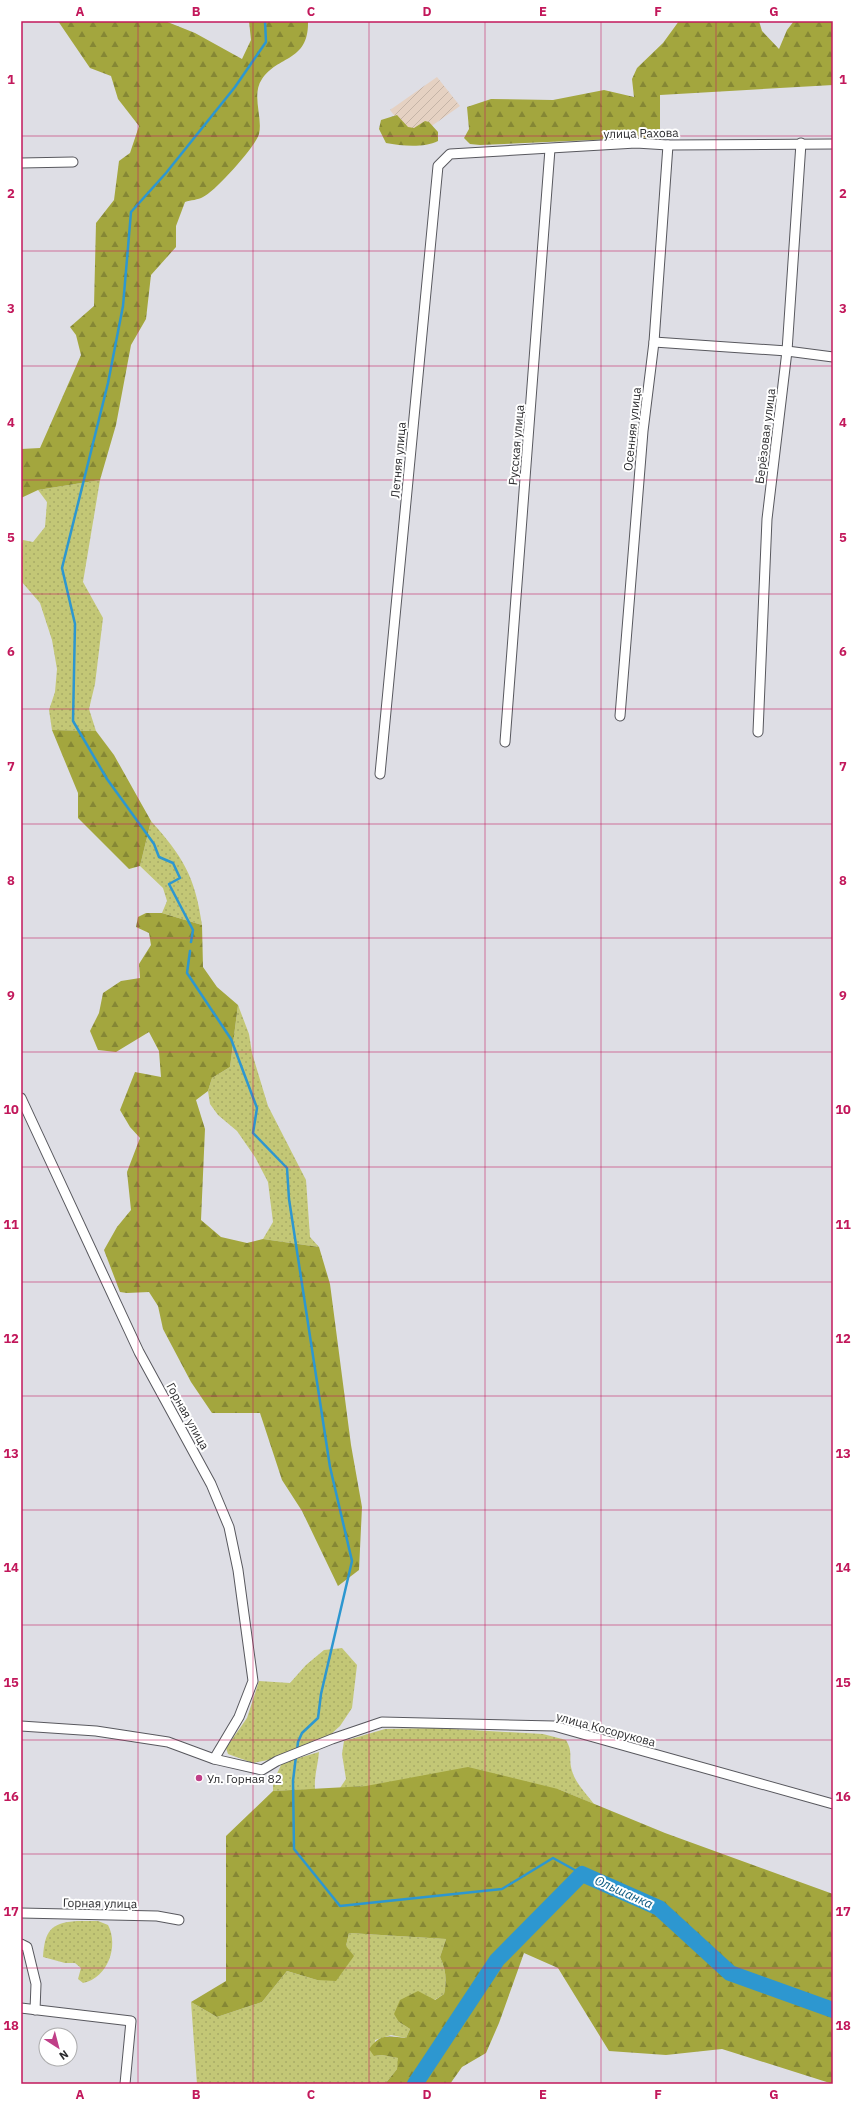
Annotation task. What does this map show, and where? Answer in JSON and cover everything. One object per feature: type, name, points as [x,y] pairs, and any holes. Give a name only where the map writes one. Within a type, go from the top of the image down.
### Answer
[{"type":"street","name":"улица Рахова","points":[[450,154],[636,143],[668,145],[833,144]]},
{"type":"street","name":"Берёзовая улица","points":[[758,732],[767,519],[787,351],[801,143]]},
{"type":"street","name":"Осенняя улица","points":[[620,716],[643,431],[654,342],[668,145]]},
{"type":"street","name":"Русская улица","points":[[505,742],[550,149]]},
{"type":"street","name":"Летняя улица","points":[[380,774],[438,166],[450,154]]},
{"type":"street","points":[[21,163],[73,162]]},
{"type":"street","points":[[654,342],[787,351],[833,357]]},
{"type":"street","name":"Горная улица","points":[[21,1098],[139,1352],[211,1484],[229,1527],[238,1570],[253,1681],[239,1717],[214,1759]]},
{"type":"street","name":"улица Косорукова","points":[[21,1726],[96,1731],[168,1742],[214,1759],[262,1770],[277,1761],[332,1739],[382,1722],[554,1726],[833,1804]]},
{"type":"street","name":"Горная улица","points":[[21,1913],[157,1916],[179,1920]]},
{"type":"street","points":[[21,1944],[27,1947],[36,1984],[35,2010]]},
{"type":"street","points":[[21,2008],[131,2021],[125,2084]]},
{"type":"shaded area","points":[[437,77],[460,106],[413,139],[390,110]]},
{"type":"green space","points":[[58,21],[165,21],[195,33],[242,59],[251,40],[249,21],[308,21],[307,34],[298,51],[269,71],[259,85],[257,99],[260,127],[256,140],[243,158],[216,187],[201,198],[185,202],[176,226],[176,247],[151,275],[146,319],[131,345],[116,425],[100,480],[38,490],[21,498],[21,449],[40,448],[81,355],[76,335],[70,327],[94,306],[96,223],[114,200],[119,161],[130,153],[139,126],[118,99],[111,76],[90,68]]},
{"type":"green space","points":[[679,21],[759,21],[762,31],[779,49],[787,30],[794,21],[833,21],[833,85],[660,95],[660,137],[480,145],[470,144],[464,138],[469,129],[467,107],[491,99],[553,100],[604,90],[634,97],[632,79],[637,68],[663,43]]},
{"type":"green space","points":[[397,115],[408,127],[414,128],[425,121],[429,122],[438,132],[438,141],[420,146],[406,146],[386,143],[379,129],[381,120]]},
{"type":"green space","points":[[100,480],[83,582],[103,618],[95,684],[89,709],[96,731],[52,730],[49,710],[55,692],[57,669],[52,640],[40,603],[21,581],[21,548],[23,540],[33,542],[45,527],[47,502],[38,490]]},
{"type":"green space","points":[[52,730],[96,731],[114,755],[151,821],[140,866],[129,869],[78,818],[78,793]]},
{"type":"green space","points":[[151,821],[186,868],[196,893],[202,925],[162,913],[167,901],[163,888],[140,866]]},
{"type":"green space","points":[[146,913],[162,913],[202,925],[203,967],[217,987],[238,1005],[230,1067],[212,1078],[208,1091],[196,1100],[205,1129],[201,1220],[221,1237],[247,1243],[263,1239],[319,1247],[330,1284],[351,1445],[362,1507],[359,1570],[338,1586],[302,1511],[282,1480],[260,1413],[212,1413],[191,1382],[163,1329],[158,1306],[149,1292],[120,1292],[104,1250],[117,1227],[131,1210],[127,1172],[140,1138],[130,1127],[120,1110],[135,1072],[161,1077],[159,1051],[149,1032],[116,1052],[98,1050],[90,1031],[99,1013],[103,993],[121,981],[140,978],[139,964],[151,945],[149,933],[136,927],[138,917]]},
{"type":"green space","points":[[238,1005],[249,1034],[252,1053],[268,1106],[306,1180],[310,1237],[319,1247],[263,1239],[273,1222],[268,1182],[255,1157],[237,1131],[218,1115],[210,1104],[208,1091],[212,1078],[230,1067]]},
{"type":"green space","points":[[342,1648],[357,1665],[352,1708],[340,1726],[330,1735],[268,1760],[253,1763],[228,1754],[226,1748],[247,1718],[259,1681],[290,1683],[306,1665],[324,1650]]},
{"type":"green space","points":[[435,1728],[543,1734],[566,1740],[569,1748],[572,1772],[580,1787],[594,1804],[558,1789],[366,1786],[340,1788],[346,1779],[342,1754],[344,1741],[385,1729]]},
{"type":"green space","points":[[319,1752],[315,1789],[273,1791],[273,1782],[282,1763]]},
{"type":"green space","points":[[468,1767],[558,1789],[665,1833],[833,1894],[833,2084],[722,2049],[666,2055],[609,2051],[558,1968],[524,1953],[499,2023],[486,2053],[462,2067],[450,2084],[385,2084],[397,2069],[398,2058],[382,2055],[374,2056],[369,2049],[377,2040],[381,2038],[390,2036],[406,2038],[410,2029],[399,2022],[394,2014],[400,2000],[418,1991],[435,2000],[444,1994],[445,1975],[444,1966],[440,1957],[446,1939],[349,1933],[346,1946],[354,1956],[336,1981],[317,1980],[287,1971],[262,2002],[217,2017],[191,2002],[226,1981],[226,1836],[273,1791],[366,1786]]},
{"type":"green space","points":[[77,1921],[98,1921],[108,1925],[112,1942],[112,1951],[105,1968],[92,1980],[83,1983],[78,1979],[81,1968],[75,1963],[65,1963],[43,1957],[45,1941],[51,1930],[55,1926]]},
{"type":"green space","points":[[349,1933],[446,1939],[440,1957],[444,1966],[445,1975],[444,1994],[399,2022],[410,2029],[406,2038],[391,2035],[375,2040],[374,2056],[382,2055],[399,2058],[397,2069],[385,2084],[197,2084],[191,2002],[217,2017],[262,2002],[287,1971],[317,1980],[346,1946]]},
{"type":"waterway","points":[[191,942],[193,930],[169,884],[180,878],[173,863],[159,857],[154,844],[107,779],[73,721],[75,624],[62,568],[108,383],[123,306],[131,212],[166,173],[235,87],[266,42],[265,21]]},
{"type":"waterway","points":[[190,951],[187,973],[231,1039],[257,1108],[253,1133],[287,1168],[289,1199],[330,1467],[352,1561],[321,1694],[318,1718],[302,1733],[298,1742],[297,1751]]},
{"type":"waterway","points":[[296,1756],[293,1781],[294,1849],[340,1906],[502,1889],[553,1858],[582,1874]]},
{"type":"waterway","name":"Ольшанка","points":[[415,2084],[497,1960],[582,1874],[659,1908],[730,1973],[833,2010]]},
{"type":"place","name":"Ул. Горная 82","points":[[199,1778]]}]
